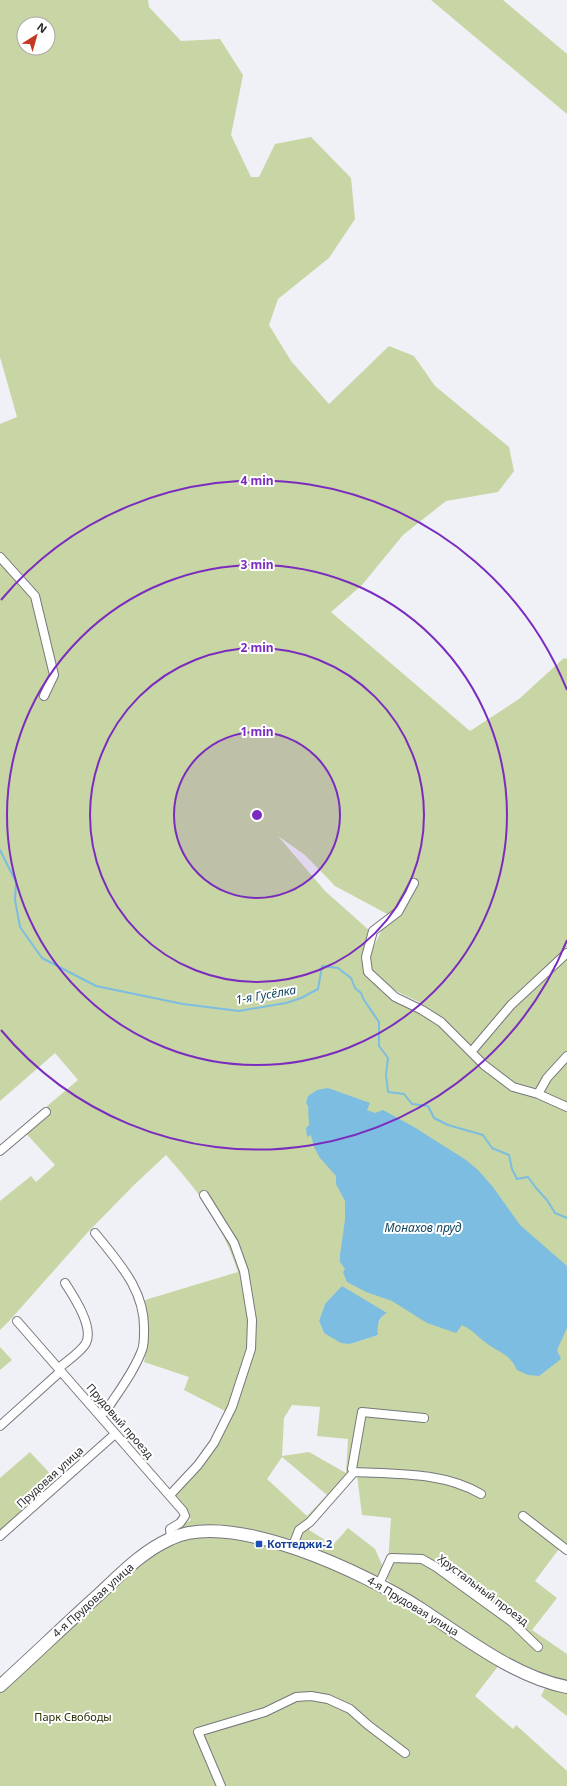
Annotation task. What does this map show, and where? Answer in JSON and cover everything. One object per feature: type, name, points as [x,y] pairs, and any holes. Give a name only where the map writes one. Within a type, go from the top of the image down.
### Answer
[{"type":"main road","name":"4-я Прудовая улица","points":[[0,1686],[124,1570],[154,1546],[171,1538],[193,1531],[236,1532],[292,1548],[379,1584],[500,1660],[546,1681],[567,1687]]},
{"type":"street","points":[[0,557],[35,596],[54,675],[44,696]]},
{"type":"street","points":[[414,883],[398,912],[373,931],[366,957],[368,972],[395,997],[422,1010],[440,1022],[472,1051],[484,1065],[513,1087],[538,1094],[567,1107]]},
{"type":"street","points":[[472,1051],[511,1005],[567,953]]},
{"type":"street","points":[[538,1094],[547,1078],[567,1056]]},
{"type":"street","points":[[0,1151],[46,1112]]},
{"type":"street","points":[[170,1495],[198,1465],[214,1443],[232,1407],[251,1348],[252,1320],[244,1272],[234,1243],[204,1195]]},
{"type":"street","points":[[95,1233],[130,1278],[142,1308],[145,1320],[143,1348],[138,1361],[106,1411],[100,1416]]},
{"type":"street","points":[[0,1426],[60,1370],[86,1343],[88,1326],[64,1283]]},
{"type":"street","name":"Прудовый проезд","points":[[17,1321],[183,1511],[185,1516],[180,1523],[170,1529],[171,1538]]},
{"type":"street","points":[[354,1472],[352,1469],[362,1412],[424,1418]]},
{"type":"street","name":"Прудовая улица","points":[[0,1536],[115,1434]]},
{"type":"street","points":[[354,1472],[440,1478],[467,1486],[481,1494]]},
{"type":"street","points":[[292,1548],[300,1530],[310,1522],[354,1472]]},
{"type":"street","points":[[523,1516],[567,1550]]},
{"type":"street","name":"Хрустальный проезд","points":[[379,1584],[390,1558],[422,1559],[436,1566],[512,1622],[538,1647]]},
{"type":"street","points":[[221,1786],[198,1732],[265,1712],[296,1697],[311,1696],[328,1699],[350,1709],[368,1725],[405,1753]]},
{"type":"green space","points":[[0,0],[148,0],[149,7],[181,41],[220,39],[243,75],[231,135],[251,177],[259,177],[275,144],[311,137],[351,178],[355,219],[329,258],[278,299],[269,325],[291,361],[329,404],[389,346],[414,356],[435,386],[509,447],[514,471],[498,492],[446,501],[403,535],[362,585],[331,612],[470,731],[519,699],[564,658],[567,659],[567,1555],[559,1549],[535,1581],[557,1598],[532,1630],[567,1654],[567,1681],[529,1669],[503,1657],[392,1584],[387,1579],[391,1518],[362,1515],[357,1475],[354,1476],[309,1530],[333,1545],[348,1528],[375,1549],[383,1567],[381,1574],[376,1577],[297,1543],[297,1532],[287,1541],[248,1530],[235,1528],[196,1526],[182,1528],[182,1525],[191,1520],[176,1495],[176,1487],[204,1451],[227,1412],[184,1390],[189,1377],[144,1362],[148,1331],[145,1300],[238,1272],[227,1243],[213,1216],[193,1187],[166,1155],[88,1232],[0,1330],[0,1201],[31,1176],[36,1182],[55,1165],[21,1128],[78,1080],[55,1053],[0,1101],[0,424],[17,417],[0,357]],"holes":[[[278,836],[305,855],[335,886],[389,915],[371,955],[371,966],[375,974],[388,986],[421,1003],[414,1009],[365,972],[361,958],[370,931],[325,891]],[[325,1304],[386,1313],[382,1316],[377,1326],[378,1335],[350,1344],[324,1333],[319,1321]],[[292,1405],[320,1407],[317,1436],[348,1439],[346,1473],[309,1452],[282,1456],[284,1418]],[[282,1457],[327,1495],[307,1516],[267,1479]]]},
{"type":"green space","points":[[431,0],[503,0],[567,54],[567,114]]},
{"type":"green space","points":[[0,1347],[12,1360],[0,1370]]},
{"type":"green space","points":[[30,1452],[57,1481],[0,1531],[0,1478]]},
{"type":"green space","name":"Парк Свободы","points":[[213,1535],[285,1549],[379,1588],[499,1665],[475,1696],[513,1729],[516,1725],[567,1771],[567,1786],[0,1786],[0,1690],[126,1573],[172,1542]]},
{"type":"green space","points":[[546,1686],[567,1691],[567,1716],[541,1696]]},
{"type":"water","name":"Монахов пруд","points":[[328,1088],[370,1103],[367,1110],[375,1113],[383,1110],[414,1127],[466,1160],[478,1170],[493,1187],[520,1225],[567,1266],[567,1328],[557,1350],[561,1359],[539,1376],[528,1375],[517,1370],[507,1356],[490,1346],[462,1325],[456,1333],[427,1323],[392,1301],[366,1292],[347,1282],[343,1272],[345,1269],[340,1262],[345,1220],[345,1201],[336,1184],[336,1176],[320,1158],[314,1147],[311,1135],[307,1137],[306,1128],[309,1125],[308,1106],[306,1103],[308,1096],[317,1090]]},
{"type":"water","points":[[342,1286],[387,1313],[380,1319],[378,1335],[350,1344],[341,1343],[324,1333],[319,1321],[325,1304]]},
{"type":"waterway","name":"1-я Гусёлка","points":[[0,850],[16,882],[15,900],[20,927],[42,958],[96,986],[183,1004],[239,1011],[286,1003],[301,998],[318,989],[322,966],[338,968],[351,978],[355,988],[361,993],[379,1022],[379,1046],[388,1058],[386,1075],[388,1092],[404,1094],[412,1104],[428,1106],[434,1118],[448,1125],[483,1135],[492,1148],[509,1155],[512,1169],[517,1179],[528,1177],[547,1200],[555,1213],[567,1218]]},
{"type":"place","name":"Коттеджи-2","points":[[259,1544]]}]
